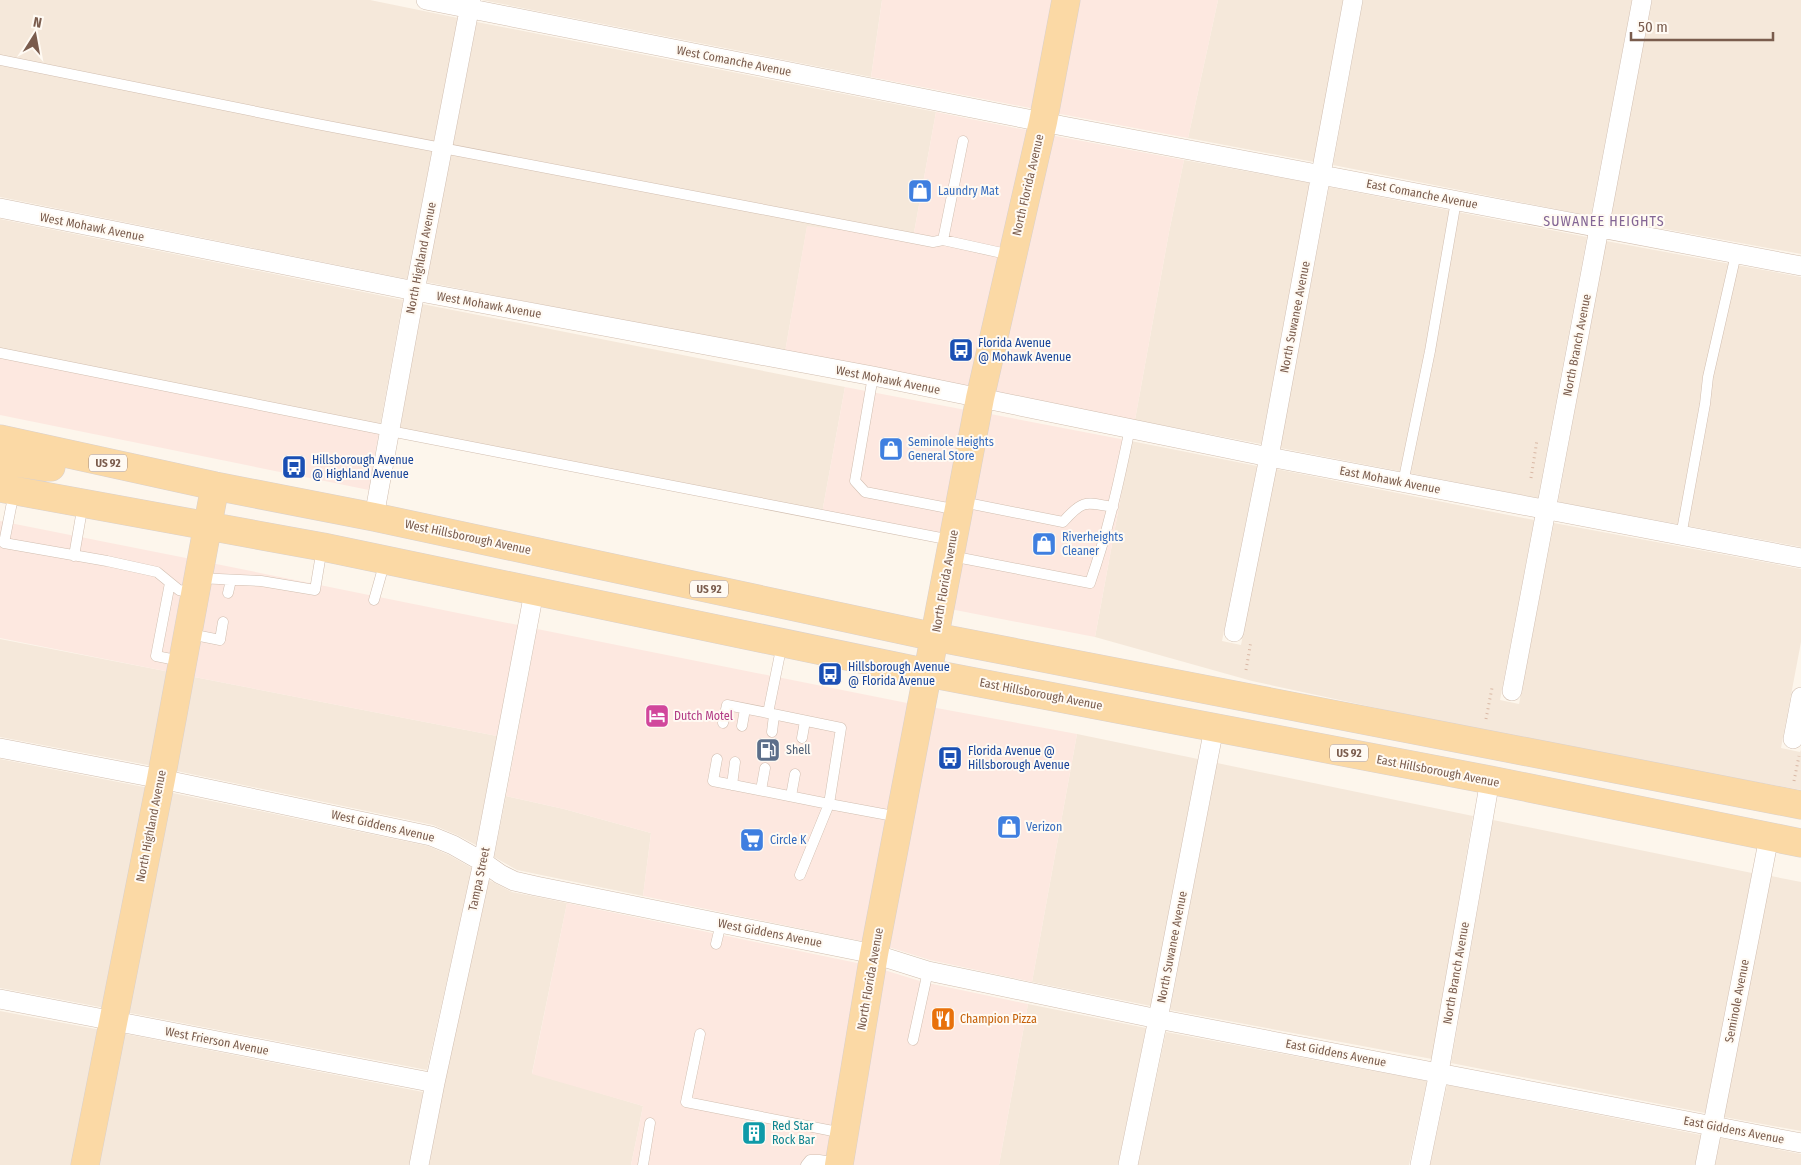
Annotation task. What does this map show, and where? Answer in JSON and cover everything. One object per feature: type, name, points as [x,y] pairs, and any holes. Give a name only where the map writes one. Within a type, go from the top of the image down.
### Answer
[{"type":"main road","name":"North Florida Avenue","points":[[839,1164],[874,954],[980,398],[1043,122],[1066,0]]},
{"type":"main road","name":"West Hillsborough Avenue","points":[[0,440],[427,528],[935,638]]},
{"type":"main road","points":[[0,460],[45,467],[102,462]]},
{"type":"main road","name":"North Highland Avenue","points":[[85,1165],[216,486]]},
{"type":"main road","name":"US 92","points":[[7,490],[323,547],[928,673]]},
{"type":"main road","points":[[385,560],[395,543],[427,528]]},
{"type":"main road","name":"US 92","points":[[935,638],[1797,794]]},
{"type":"main road","name":"East Hillsborough Avenue","points":[[928,673],[1490,780],[1801,843]]},
{"type":"street","name":"West Comanche Avenue","points":[[426,0],[470,4],[1043,122]]},
{"type":"street","name":"North Suwanee Avenue","points":[[1234,632],[1322,174],[1353,0]]},
{"type":"street","name":"North Branch Avenue","points":[[1512,691],[1642,0]]},
{"type":"street","name":"North Highland Avenue","points":[[374,517],[470,4]]},
{"type":"street","name":"East Comanche Avenue","points":[[1043,122],[1801,266]]},
{"type":"street","name":"West Mohawk Avenue","points":[[0,208],[415,291],[873,376],[980,398]]},
{"type":"street","name":"East Mohawk Avenue","points":[[980,398],[1268,457],[1801,558]]},
{"type":"street","name":"Tampa Street","points":[[419,1165],[483,862],[534,592]]},
{"type":"street","points":[[1793,739],[1801,697]]},
{"type":"street","name":"North Suwanee Avenue","points":[[1128,1165],[1214,728]]},
{"type":"street","name":"West Giddens Avenue","points":[[0,748],[160,779],[431,836],[453,845],[514,881],[874,954]]},
{"type":"street","name":"North Branch Avenue","points":[[1420,1165],[1439,1072],[1490,780]]},
{"type":"street","name":"Seminole Avenue","points":[[1705,1165],[1769,837]]},
{"type":"street","name":"East Giddens Avenue","points":[[874,954],[928,972],[1158,1019],[1801,1143]]},
{"type":"street","name":"West Frierson Avenue","points":[[0,999],[435,1083]]},
{"type":"lane","points":[[0,60],[442,148],[933,242],[943,240],[1012,255]]},
{"type":"lane","points":[[943,240],[963,141]]},
{"type":"lane","points":[[1403,483],[1430,351],[1456,200]]},
{"type":"lane","points":[[1681,536],[1705,404],[1708,377],[1736,254]]},
{"type":"lane","points":[[0,353],[390,431],[951,548],[1090,583],[1114,507],[1130,428]]},
{"type":"lane","points":[[873,376],[855,481],[865,492],[1063,522],[1079,505],[1088,503],[1114,507]]},
{"type":"lane","points":[[7,490],[4,543],[157,572],[179,590],[231,580],[261,581],[315,590],[323,547]]},
{"type":"lane","points":[[74,556],[83,503]]},
{"type":"lane","points":[[374,600],[385,560]]},
{"type":"lane","points":[[228,593],[231,580]]},
{"type":"lane","points":[[170,583],[156,656],[182,662]]},
{"type":"lane","points":[[187,634],[220,640],[223,622]]},
{"type":"lane","points":[[772,732],[771,714],[782,643]]},
{"type":"lane","points":[[723,723],[727,705],[841,728],[829,804],[800,875]]},
{"type":"lane","points":[[742,726],[745,709]]},
{"type":"lane","points":[[802,738],[805,721]]},
{"type":"lane","points":[[717,759],[713,780],[900,818]]},
{"type":"lane","points":[[732,784],[735,762]]},
{"type":"lane","points":[[761,790],[764,768]]},
{"type":"lane","points":[[791,796],[795,774]]},
{"type":"lane","points":[[716,944],[721,924]]},
{"type":"lane","points":[[913,1040],[928,972]]},
{"type":"lane","points":[[700,1034],[686,1102],[844,1134]]},
{"type":"lane","points":[[643,1165],[650,1123]]},
{"type":"lane","points":[[806,1165],[810,1160],[839,1164]]},
{"type":"path","points":[[1793,739],[1800,748],[1797,794]]},
{"type":"shaded area","points":[[0,0],[370,0],[458,18],[407,279],[0,197]]},
{"type":"shaded area","points":[[482,0],[882,0],[871,77]]},
{"type":"shaded area","points":[[882,0],[1056,0],[1035,109],[871,77]]},
{"type":"shaded area","points":[[1076,0],[1218,0],[1188,138],[1055,113]]},
{"type":"shaded area","points":[[1218,0],[1343,0],[1314,162],[1188,138]]},
{"type":"shaded area","points":[[1363,0],[1632,0],[1591,216],[1333,165]]},
{"type":"shaded area","points":[[1652,0],[1801,0],[1801,254],[1610,219]]},
{"type":"shaded area","points":[[477,22],[936,112],[913,238],[807,227],[785,352],[426,282]]},
{"type":"shaded area","points":[[936,112],[1031,131],[971,388],[785,352],[807,226],[913,238]]},
{"type":"shaded area","points":[[1050,135],[1184,160],[1135,420],[990,392]]},
{"type":"shaded area","points":[[1184,160],[1310,183],[1261,444],[1135,420]]},
{"type":"shaded area","points":[[1329,187],[1587,237],[1538,498],[1280,448]]},
{"type":"shaded area","points":[[0,219],[403,300],[380,426],[0,348]]},
{"type":"shaded area","points":[[1606,241],[1801,277],[1801,547],[1558,502]]},
{"type":"shaded area","points":[[422,304],[845,387],[822,513],[400,429]]},
{"type":"shaded area","points":[[0,348],[380,426],[369,490],[0,415]]},
{"type":"shaded area","points":[[845,387],[966,410],[942,535],[822,513]]},
{"type":"shaded area","points":[[985,413],[1131,441],[1095,637],[950,609]]},
{"type":"shaded area","points":[[1131,441],[1257,466],[1222,641],[1241,645],[1276,469],[1534,520],[1500,700],[1519,704],[1554,523],[1801,569],[1801,642],[1781,748],[1800,752],[1801,750],[1801,790],[1525,740],[1252,681],[1095,637]]},
{"type":"shaded area","points":[[0,521],[191,559],[170,672],[0,638]]},
{"type":"shaded area","points":[[211,563],[518,625],[497,736],[189,676]]},
{"type":"shaded area","points":[[537,629],[912,704],[866,942],[643,896],[651,833],[564,809],[506,796]]},
{"type":"shaded area","points":[[0,639],[170,672],[153,766],[0,737]]},
{"type":"shaded area","points":[[189,676],[497,736],[476,845],[433,825],[172,770]]},
{"type":"shaded area","points":[[931,707],[1077,734],[1032,982],[930,960],[885,946]]},
{"type":"shaded area","points":[[1077,734],[1198,759],[1151,1006],[1032,982]]},
{"type":"shaded area","points":[[0,759],[149,788],[105,1008],[0,988]]},
{"type":"shaded area","points":[[1217,763],[1473,816],[1432,1059],[1170,1010]]},
{"type":"shaded area","points":[[168,792],[428,846],[472,868],[427,1070],[125,1012]]},
{"type":"shaded area","points":[[506,796],[564,809],[651,833],[643,896],[517,870],[494,857]]},
{"type":"shaded area","points":[[1493,820],[1752,873],[1705,1113],[1451,1063]]},
{"type":"shaded area","points":[[1771,876],[1801,882],[1801,1131],[1724,1117]]},
{"type":"shaded area","points":[[489,880],[512,892],[567,903],[532,1073],[643,1106],[631,1165],[429,1165],[444,1085]]},
{"type":"shaded area","points":[[567,903],[862,964],[829,1165],[631,1165],[643,1106],[532,1074]]},
{"type":"shaded area","points":[[881,969],[923,982],[1028,1004],[999,1165],[849,1165]]},
{"type":"shaded area","points":[[1028,1004],[1146,1028],[1118,1165],[999,1165]]},
{"type":"shaded area","points":[[0,1011],[101,1030],[75,1165],[0,1165]]},
{"type":"shaded area","points":[[1166,1032],[1427,1081],[1409,1165],[1138,1165]]},
{"type":"shaded area","points":[[121,1033],[423,1092],[409,1165],[95,1165]]},
{"type":"shaded area","points":[[1447,1085],[1701,1135],[1695,1165],[1430,1165]]},
{"type":"shaded area","points":[[1720,1138],[1801,1154],[1801,1165],[1715,1165]]},
{"type":"place","name":"Laundry Mat","points":[[920,191]]},
{"type":"place","name":"Florida Avenue @ Mohawk Avenue","points":[[961,350]]},
{"type":"place","name":"Seminole Heights General Store","points":[[891,449]]},
{"type":"place","name":"Hillsborough Avenue @ Highland Avenue","points":[[294,467]]},
{"type":"place","name":"Riverheights Cleaner","points":[[1044,544]]},
{"type":"place","name":"Hillsborough Avenue @ Florida Avenue","points":[[830,674]]},
{"type":"place","name":"Dutch Motel","points":[[657,716]]},
{"type":"place","name":"Shell","points":[[768,750]]},
{"type":"place","name":"Florida Avenue @ Hillsborough Avenue","points":[[950,758]]},
{"type":"place","name":"Verizon","points":[[1009,827]]},
{"type":"place","name":"Circle K","points":[[752,840]]},
{"type":"place","name":"Champion Pizza","points":[[943,1019]]},
{"type":"place","name":"Red Star Rock Bar","points":[[754,1133]]},
{"type":"district","name":"SUWANEE HEIGHTS","points":[[1604,221]]}]
